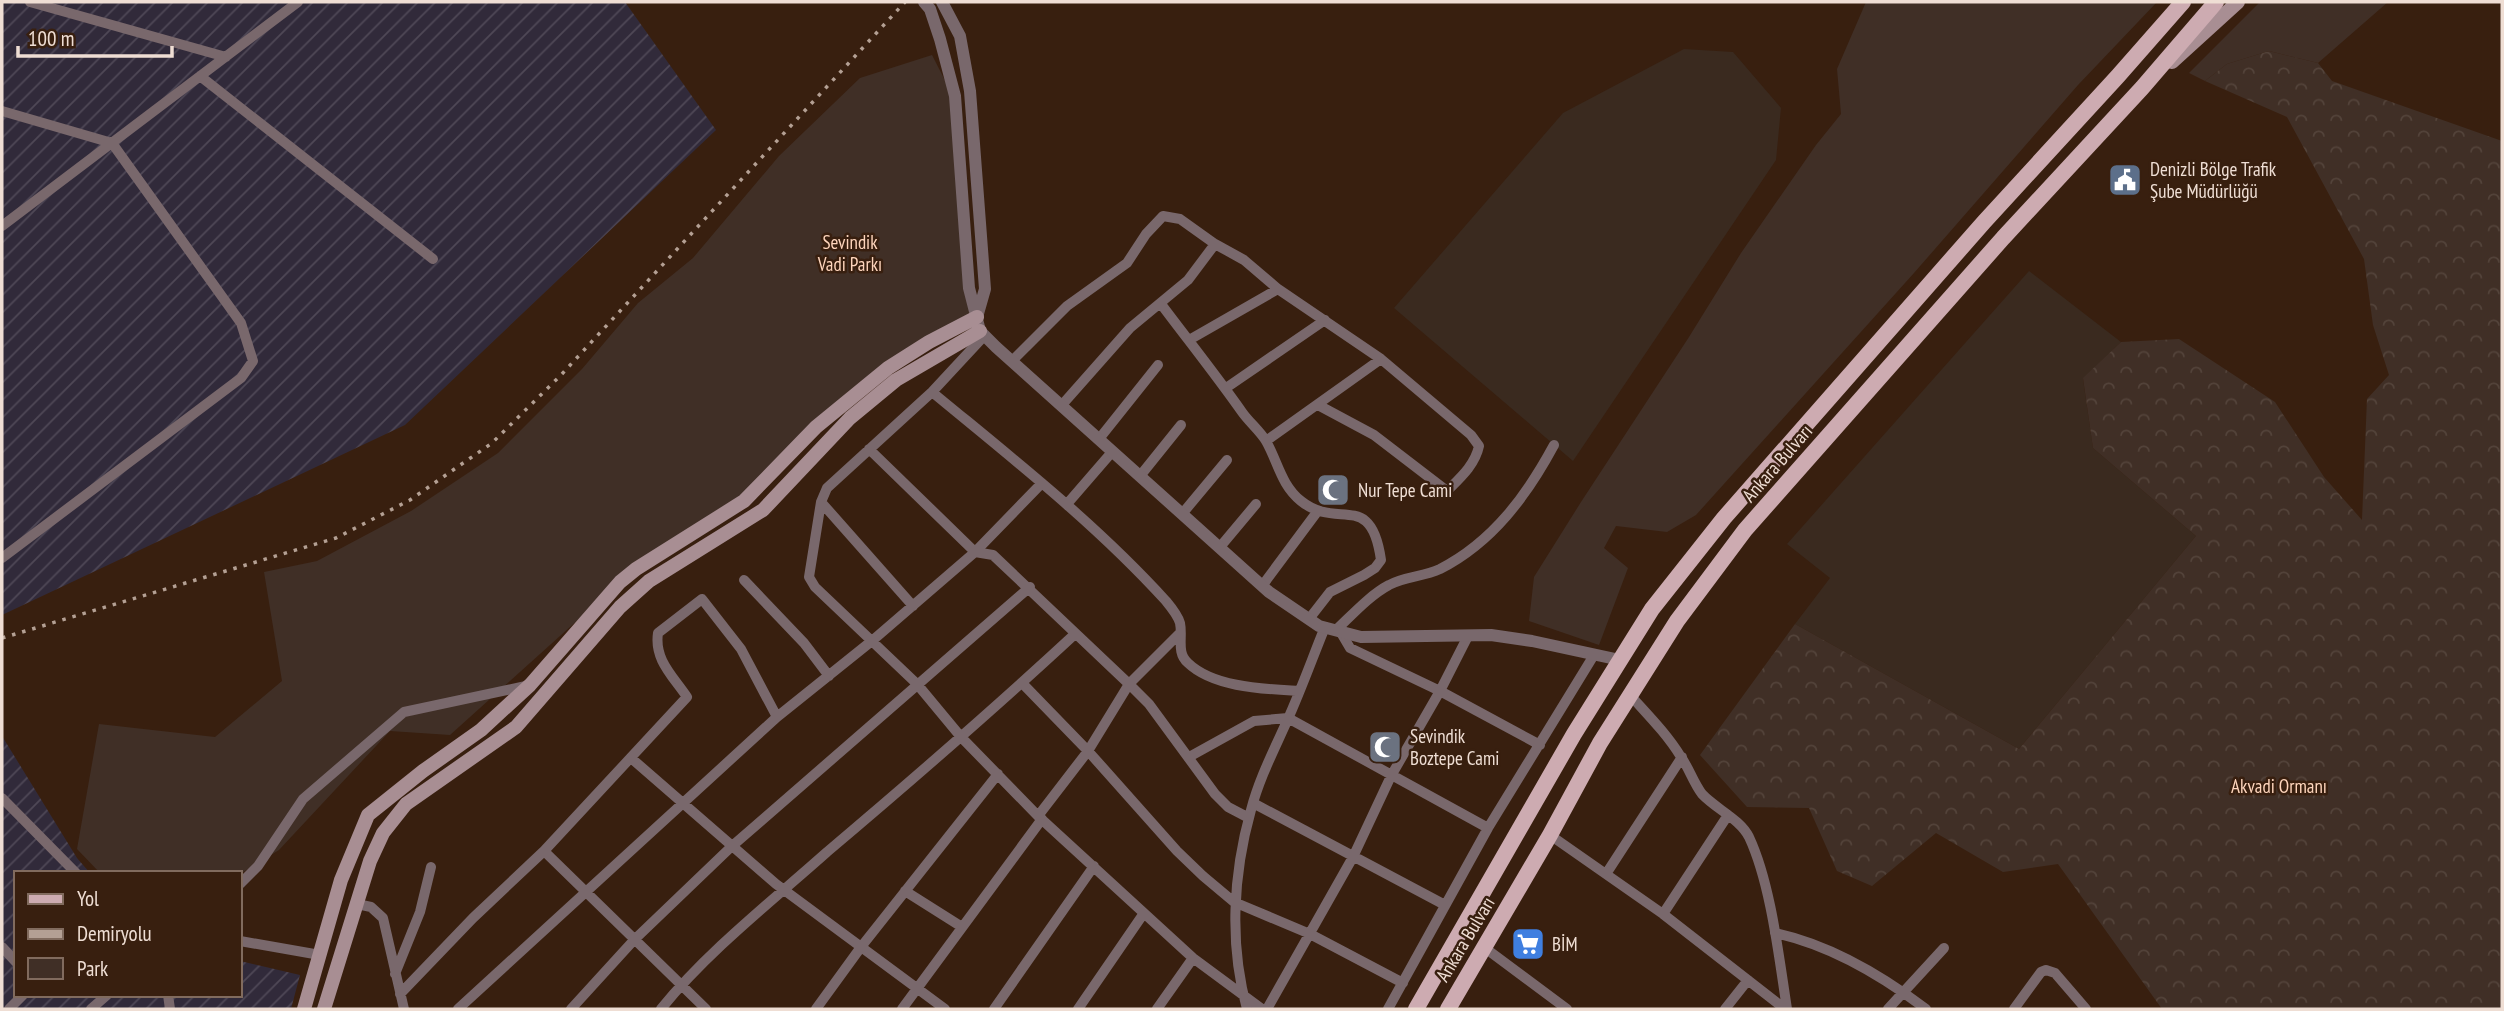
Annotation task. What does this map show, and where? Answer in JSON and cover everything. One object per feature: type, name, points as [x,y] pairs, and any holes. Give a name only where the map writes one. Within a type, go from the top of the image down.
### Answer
[{"type":"main road","name":"Ankara Bulvarı","points":[[1416,1009],[1574,734],[1652,609],[1724,518],[1984,222],[2183,2]]},
{"type":"main road","name":"Ankara Bulvarı","points":[[1448,1009],[1550,835],[1600,743],[1677,621],[1745,530],[2003,238],[2142,88],[2217,2]]},
{"type":"main road","points":[[2142,88],[2238,2]]},
{"type":"main road","points":[[304,1009],[341,880],[368,815],[423,771],[481,730],[530,685],[620,582],[636,569],[744,501],[816,427],[888,368],[929,342],[980,328]]},
{"type":"main road","points":[[324,1009],[370,861],[390,822],[406,804],[516,727],[620,607],[660,573],[763,510],[850,418],[896,380],[980,328]]},
{"type":"street","points":[[30,2],[226,57]]},
{"type":"street","points":[[2,226],[299,2]]},
{"type":"street","points":[[924,2],[930,9],[937,29],[955,96],[970,288],[980,328],[1012,361],[1262,586],[1309,619],[1360,637],[1491,635],[1620,660]]},
{"type":"street","points":[[942,2],[960,36],[970,91],[985,289],[980,328],[932,392],[827,488],[821,502],[809,568],[809,577],[816,587],[917,684],[961,737],[1040,817],[1193,958],[1265,1009],[1353,857],[1391,776],[1468,636]]},
{"type":"street","points":[[200,76],[433,259]]},
{"type":"street","points":[[2,111],[112,143],[241,323],[253,361],[241,378],[2,558]]},
{"type":"street","points":[[1012,361],[1068,306],[1126,263],[1146,234],[1163,216],[1180,219],[1215,244],[1244,260],[1278,289],[1381,359],[1471,435],[1479,446],[1477,455],[1465,473],[1447,491],[1374,435],[1318,405]]},
{"type":"street","points":[[1061,406],[1130,328],[1188,280],[1215,244]]},
{"type":"street","points":[[1189,340],[1278,289]]},
{"type":"street","points":[[1161,304],[1266,441],[1284,483],[1300,500],[1317,512],[1359,516],[1369,522],[1379,542],[1381,559],[1375,568],[1330,592],[1309,619]]},
{"type":"street","points":[[1226,388],[1325,320]]},
{"type":"street","points":[[1266,441],[1381,359]]},
{"type":"street","points":[[1099,439],[1158,365]]},
{"type":"street","points":[[932,392],[1067,504],[1136,568],[1180,621],[1181,655],[1188,664],[1206,674],[1242,685],[1299,691]]},
{"type":"street","points":[[1140,476],[1181,425]]},
{"type":"street","points":[[1247,1009],[1236,944],[1234,902],[1253,803],[1299,691],[1334,630],[1388,585],[1403,579],[1420,577],[1441,568],[1490,535],[1539,473],[1554,444]]},
{"type":"street","points":[[869,449],[975,552],[993,555],[1030,587],[1074,634],[1149,704],[1215,794],[1228,807],[1249,818]]},
{"type":"street","points":[[1067,504],[1112,452]]},
{"type":"street","points":[[1182,514],[1227,460]]},
{"type":"street","points":[[458,1009],[777,717],[873,640],[975,552],[1042,483]]},
{"type":"street","points":[[821,502],[913,606]]},
{"type":"street","points":[[1220,547],[1256,504]]},
{"type":"street","points":[[1262,586],[1317,512]]},
{"type":"street","points":[[744,580],[804,643],[829,676]]},
{"type":"street","points":[[570,1009],[634,940],[731,847],[1030,587]]},
{"type":"street","points":[[400,994],[473,918],[544,850],[687,697],[659,656],[656,646],[658,634],[702,599],[741,649],[777,717]]},
{"type":"street","points":[[1334,630],[1350,648],[1440,691],[1540,745]]},
{"type":"street","points":[[661,1009],[681,985],[784,890],[961,737],[1074,634]]},
{"type":"street","points":[[902,1009],[1088,751],[1129,684],[1180,634]]},
{"type":"street","points":[[1388,1009],[1488,828],[1594,655]]},
{"type":"street","points":[[1022,683],[1088,751],[1177,851],[1234,902],[1310,934],[1403,983]]},
{"type":"street","points":[[242,882],[258,866],[303,799],[404,712],[530,685]]},
{"type":"street","points":[[1630,695],[1682,757],[1691,778],[1703,794],[1748,835],[1760,866],[1775,933],[1786,1009]]},
{"type":"street","points":[[1189,757],[1254,721],[1288,718],[1488,828]]},
{"type":"street","points":[[1605,874],[1682,757]]},
{"type":"street","points":[[631,758],[784,890],[945,1009]]},
{"type":"street","points":[[816,1009],[860,947],[998,774]]},
{"type":"street","points":[[2,799],[73,871]]},
{"type":"street","points":[[1253,803],[1445,905]]},
{"type":"street","points":[[1663,914],[1728,815]]},
{"type":"street","points":[[1550,835],[1663,914],[1786,1009]]},
{"type":"street","points":[[544,850],[706,1009]]},
{"type":"street","points":[[994,1009],[1094,866]]},
{"type":"street","points":[[395,974],[420,912],[431,867]]},
{"type":"street","points":[[905,891],[962,927]]},
{"type":"street","points":[[357,904],[371,907],[383,918],[404,1009]]},
{"type":"street","points":[[1078,1009],[1144,913]]},
{"type":"street","points":[[1775,933],[1802,939],[1833,952],[1903,991],[1926,1009]]},
{"type":"street","points":[[242,941],[320,955]]},
{"type":"street","points":[[2,947],[14,960]]},
{"type":"street","points":[[1485,948],[1567,1009]]},
{"type":"street","points":[[1888,1009],[1944,948]]},
{"type":"street","points":[[1157,1009],[1193,958]]},
{"type":"street","points":[[2014,1009],[2041,972],[2046,970],[2055,973],[2085,1009]]},
{"type":"street","points":[[1726,1009],[1748,980]]},
{"type":"street","points":[[91,1009],[105,997]]},
{"type":"shaded area","points":[[2,2],[625,2],[716,130],[405,425],[2,615]]},
{"type":"shaded area","points":[[1684,49],[1733,52],[1781,108],[1776,160],[1573,461],[1394,308],[1563,113]]},
{"type":"shaded area","points":[[2029,271],[2121,342],[2083,379],[2093,448],[2196,536],[2019,749],[1795,624],[1830,578],[1787,544]]},
{"type":"shaded area","points":[[2,736],[77,858],[88,871],[14,871],[14,997],[242,997],[242,961],[300,975],[291,1009],[2,1009]]},
{"type":"green space","points":[[1866,2],[2157,2],[2078,85],[1914,273],[1696,515],[1667,532],[1616,526],[1604,548],[1628,568],[1599,645],[1529,621],[1534,577],[1741,253],[1816,145],[1841,114],[1837,69]]},
{"type":"green space","points":[[2260,2],[2388,2],[2318,63],[2269,51],[2227,64],[2205,81],[2189,73]]},
{"type":"green space","name":"Akvadi Ormanı","points":[[2269,51],[2318,63],[2332,81],[2502,141],[2502,1009],[2162,1009],[2058,864],[2003,872],[1936,833],[1872,886],[1837,871],[1809,808],[1747,807],[1700,755],[1795,624],[2019,749],[2196,536],[2093,448],[2083,378],[2121,342],[2179,339],[2275,402],[2324,477],[2362,520],[2367,399],[2389,375],[2373,325],[2364,259],[2287,117],[2205,81],[2227,64]]},
{"type":"green space","name":"Sevindik Vadi Parkı","points":[[932,55],[956,102],[977,317],[888,368],[773,472],[620,582],[450,735],[390,731],[279,850],[242,873],[98,871],[77,849],[99,724],[215,737],[282,681],[264,572],[317,561],[411,511],[498,453],[582,369],[638,303],[693,258],[779,156],[860,78]]},
{"type":"railway","points":[[2,638],[336,538],[410,500],[492,443],[561,375],[905,2]]},
{"type":"place","name":"Denizli Bölge Trafik Şube Müdürlüğü","points":[[2125,180]]},
{"type":"place","name":"Nur Tepe Cami","points":[[1333,490]]},
{"type":"place","name":"Sevindik Boztepe Cami","points":[[1385,747]]},
{"type":"place","name":"BİM","points":[[1528,944]]}]
